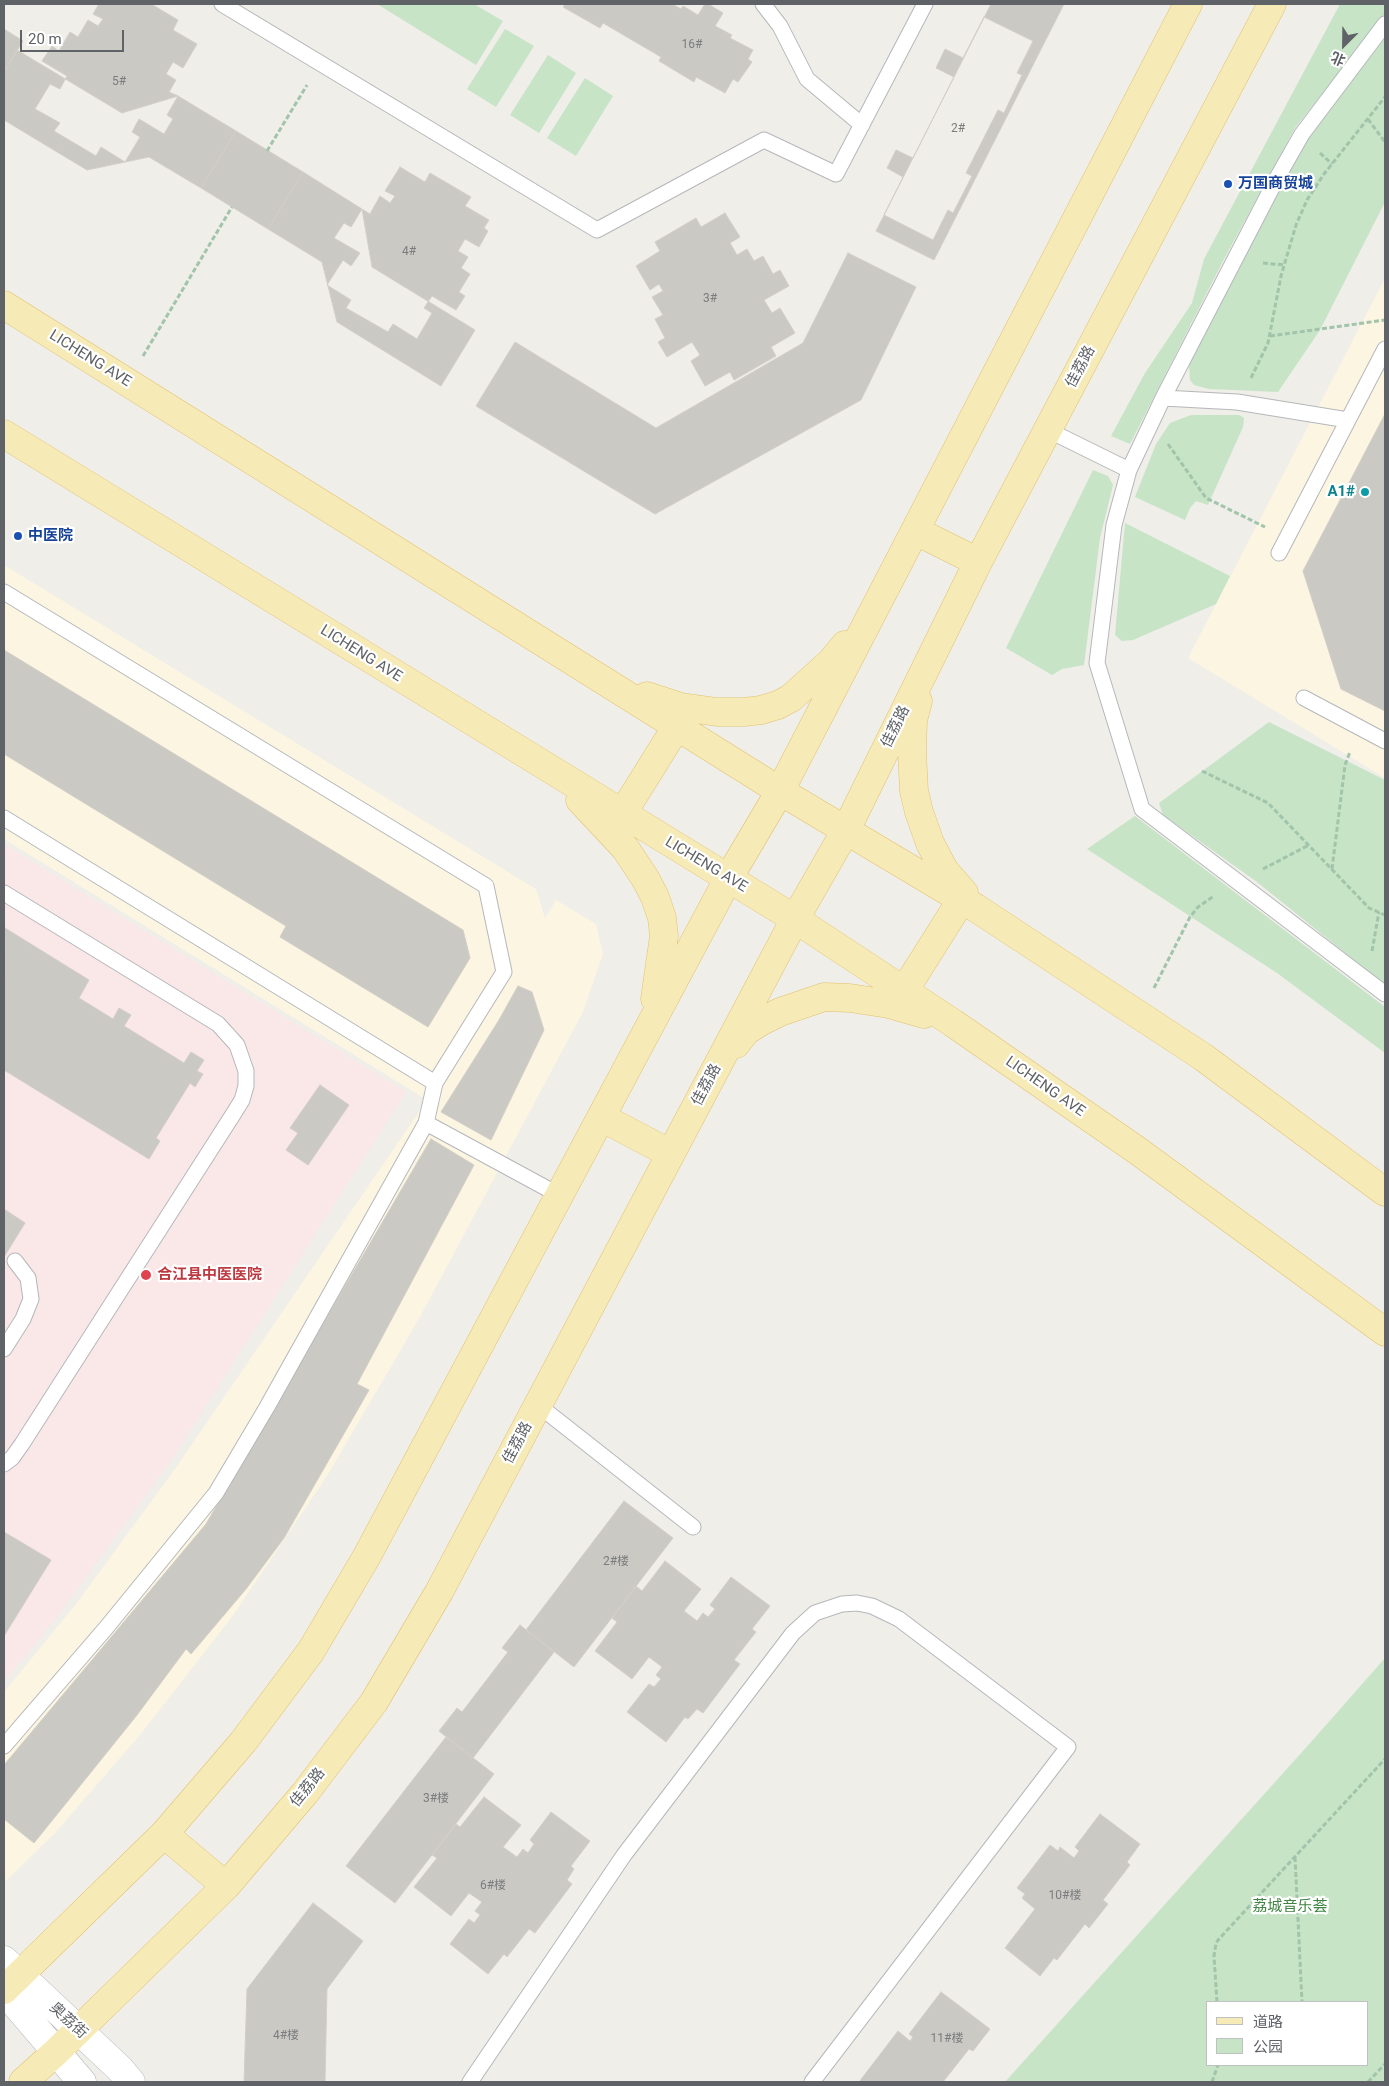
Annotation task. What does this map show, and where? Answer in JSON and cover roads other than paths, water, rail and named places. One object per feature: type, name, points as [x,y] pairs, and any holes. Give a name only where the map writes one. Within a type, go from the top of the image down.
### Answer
[{"type":"main road","points":[[8,1979],[164,1834],[243,1742],[311,1651],[367,1556],[728,879],[780,791],[1188,4]]},
{"type":"main road","name":"佳荔路","points":[[23,2082],[226,1886],[305,1793],[374,1702],[439,1592],[795,919],[846,830],[978,562],[1272,4]]},
{"type":"main road","name":"LICHENG AVE","points":[[4,305],[780,791],[969,904],[1203,1057],[1385,1192]]},
{"type":"main road","name":"LICHENG AVE","points":[[4,434],[795,919],[953,1023],[1138,1151],[1385,1332]]},
{"type":"main road","points":[[916,531],[978,562]]},
{"type":"main road","points":[[612,685],[690,708],[717,712],[761,710],[778,705],[791,698],[831,662],[872,614]]},
{"type":"main road","points":[[904,991],[969,904],[944,870],[933,850],[919,812],[914,791],[913,720],[932,652]]},
{"type":"main road","points":[[622,814],[677,726]]},
{"type":"main road","points":[[538,763],[591,810],[625,848],[655,897],[662,918],[664,936],[663,956],[651,1022]]},
{"type":"main road","points":[[712,1075],[746,1031],[780,1012],[824,997],[850,998],[890,1004],[953,1023]]},
{"type":"main road","points":[[601,1117],[671,1154]]},
{"type":"main road","points":[[164,1834],[226,1886]]},
{"type":"street","name":"奥荔街","points":[[8,1979],[79,2030],[120,2068],[131,2082]]},
{"type":"street","name":"奥荔街","points":[[8,1979],[56,2052],[82,2082]]},
{"type":"lane","points":[[222,4],[597,230],[764,140],[836,174],[925,4]]},
{"type":"lane","points":[[763,4],[780,26],[807,79],[862,125]]},
{"type":"lane","points":[[1385,24],[1302,134],[1268,194],[1163,398],[1129,470],[1114,525],[1097,663],[1142,809],[1385,994]]},
{"type":"lane","points":[[1279,553],[1385,349]]},
{"type":"lane","points":[[1163,398],[1237,402],[1348,420]]},
{"type":"lane","points":[[1048,430],[1129,470]]},
{"type":"lane","points":[[4,592],[486,886],[504,972],[435,1083],[426,1123],[267,1407],[216,1493],[106,1628],[4,1746]]},
{"type":"lane","points":[[1304,698],[1385,741]]},
{"type":"lane","points":[[4,818],[435,1083]]},
{"type":"lane","points":[[4,893],[218,1024],[237,1045],[246,1071],[246,1086],[242,1100],[234,1113],[22,1444],[12,1458],[4,1464]]},
{"type":"lane","points":[[426,1123],[559,1195]]},
{"type":"lane","points":[[4,1349],[28,1309],[31,1299],[28,1278],[15,1261]]},
{"type":"lane","points":[[538,1405],[693,1527]]},
{"type":"lane","points":[[470,2082],[624,1856],[793,1633],[815,1613],[835,1606],[858,1603],[879,1608],[899,1619],[1068,1748],[812,2082]]},
{"type":"place","name":"万国商贸城","points":[[1228,184]]},
{"type":"place","name":"A1#","points":[[1365,492]]},
{"type":"place","name":"中医院","points":[[18,536]]},
{"type":"place","name":"合江县中医医院","points":[[146,1275]]},
{"type":"park label","name":"荔城音乐荟","points":[[1290,1907]]}]
